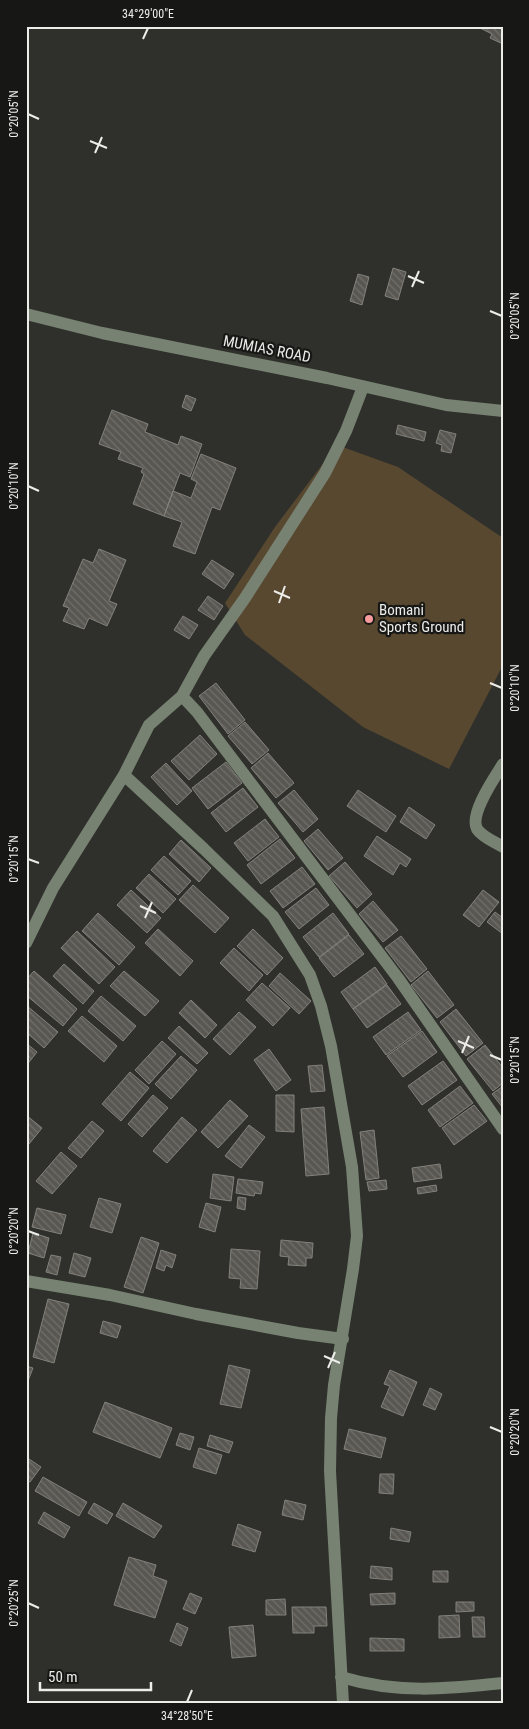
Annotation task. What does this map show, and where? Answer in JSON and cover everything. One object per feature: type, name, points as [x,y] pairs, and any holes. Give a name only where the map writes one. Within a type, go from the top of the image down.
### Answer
[{"type":"street","name":"MUMIAS ROAD","points":[[26,314],[102,333],[446,405],[503,411]]},
{"type":"street","points":[[26,944],[52,888],[124,775],[149,725],[182,696],[204,656],[325,473],[346,431],[364,387]]},
{"type":"street","points":[[182,696],[197,712],[398,978],[503,1129]]},
{"type":"street","points":[[503,764],[476,813],[475,824],[478,831],[503,847]]},
{"type":"street","points":[[124,775],[273,916],[310,975],[321,1006],[331,1046],[352,1167],[357,1236],[334,1385],[331,1418],[330,1471],[343,1703]]},
{"type":"street","points":[[26,1281],[110,1295],[196,1314],[298,1333],[342,1339]]},
{"type":"street","points":[[341,1677],[364,1684],[410,1690],[458,1688],[503,1683]]},
{"type":"shaded area","name":"Bomani Sports Ground","points":[[337,445],[398,467],[503,538],[503,665],[449,769],[363,727],[245,635],[225,603],[275,527]]},
{"type":"building","points":[[476,26],[503,26],[503,44],[490,38],[492,34]]},
{"type":"building","points":[[393,268],[406,272],[398,300],[385,296]]},
{"type":"building","points":[[358,274],[369,277],[362,305],[350,301]]},
{"type":"building","points":[[186,395],[196,399],[191,411],[182,407]]},
{"type":"building","points":[[112,410],[148,424],[145,432],[178,445],[181,436],[202,444],[190,477],[180,473],[164,516],[133,504],[144,474],[141,472],[143,468],[118,459],[121,452],[99,444]]},
{"type":"building","points":[[398,425],[426,432],[424,441],[396,434]]},
{"type":"building","points":[[440,430],[456,434],[451,453],[441,451],[442,445],[436,443]]},
{"type":"building","points":[[201,454],[236,468],[220,510],[212,507],[195,554],[173,546],[182,522],[164,516],[173,491],[191,498],[197,482],[191,479]]},
{"type":"building","points":[[99,549],[126,560],[109,601],[117,604],[107,626],[89,618],[84,629],[63,621],[69,608],[63,606],[83,559],[93,563]]},
{"type":"building","points":[[212,560],[234,574],[224,589],[202,574]]},
{"type":"building","points":[[208,596],[223,606],[214,620],[198,610]]},
{"type":"building","points":[[183,616],[198,625],[189,639],[174,630]]},
{"type":"building","points":[[216,683],[245,720],[228,734],[199,696]]},
{"type":"building","points":[[245,722],[269,750],[252,764],[228,736]]},
{"type":"building","points":[[200,735],[217,754],[189,780],[171,761]]},
{"type":"building","points":[[268,753],[294,783],[276,798],[251,768]]},
{"type":"building","points":[[226,762],[242,783],[208,809],[192,788]]},
{"type":"building","points":[[166,763],[192,791],[177,805],[151,777]]},
{"type":"building","points":[[243,788],[258,807],[226,832],[211,813]]},
{"type":"building","points":[[294,790],[318,819],[303,832],[278,803]]},
{"type":"building","points":[[358,790],[396,816],[386,832],[347,806]]},
{"type":"building","points":[[409,807],[435,825],[426,839],[400,822]]},
{"type":"building","points":[[265,819],[279,837],[248,861],[234,843]]},
{"type":"building","points":[[318,829],[343,858],[328,870],[304,841]]},
{"type":"building","points":[[377,836],[411,859],[406,867],[400,863],[393,875],[364,856]]},
{"type":"building","points":[[280,839],[295,858],[261,884],[247,865]]},
{"type":"building","points":[[181,840],[211,868],[199,882],[169,854]]},
{"type":"building","points":[[164,856],[191,881],[178,895],[151,870]]},
{"type":"building","points":[[345,862],[372,894],[357,908],[329,876]]},
{"type":"building","points":[[302,867],[315,884],[283,908],[270,891]]},
{"type":"building","points":[[149,874],[176,899],[163,913],[136,888]]},
{"type":"building","points":[[193,885],[229,918],[215,933],[179,900]]},
{"type":"building","points":[[316,888],[329,905],[299,929],[285,912]]},
{"type":"building","points":[[131,890],[161,918],[147,933],[117,905]]},
{"type":"building","points":[[483,890],[499,902],[479,927],[463,915]]},
{"type":"building","points":[[373,901],[398,930],[383,942],[359,914]]},
{"type":"building","points":[[495,912],[503,918],[503,934],[487,922]]},
{"type":"building","points":[[98,913],[135,947],[119,965],[82,931]]},
{"type":"building","points":[[333,913],[349,934],[319,957],[303,937]]},
{"type":"building","points":[[158,929],[193,961],[180,976],[145,943]]},
{"type":"building","points":[[253,929],[283,958],[267,975],[237,946]]},
{"type":"building","points":[[77,931],[115,967],[99,984],[61,948]]},
{"type":"building","points":[[349,935],[364,954],[334,977],[319,958]]},
{"type":"building","points":[[401,936],[427,969],[411,982],[385,948]]},
{"type":"building","points":[[234,948],[263,975],[249,991],[220,963]]},
{"type":"building","points":[[64,964],[94,991],[83,1004],[53,976]]},
{"type":"building","points":[[375,967],[387,984],[353,1009],[341,992]]},
{"type":"building","points":[[34,971],[77,1009],[63,1026],[26,995],[26,980]]},
{"type":"building","points":[[124,971],[159,1001],[145,1016],[110,986]]},
{"type":"building","points":[[428,971],[454,1005],[437,1018],[411,985]]},
{"type":"building","points":[[280,973],[311,1001],[299,1014],[269,986]]},
{"type":"building","points":[[262,983],[290,1008],[273,1026],[246,1000]]},
{"type":"building","points":[[387,985],[401,1004],[367,1028],[353,1009]]},
{"type":"building","points":[[101,996],[136,1026],[123,1041],[88,1011]]},
{"type":"building","points":[[191,1000],[217,1025],[205,1038],[179,1013]]},
{"type":"building","points":[[26,1005],[58,1032],[44,1048],[26,1032]]},
{"type":"building","points":[[456,1009],[483,1043],[466,1056],[440,1022]]},
{"type":"building","points":[[239,1012],[256,1027],[230,1055],[213,1039]]},
{"type":"building","points":[[408,1012],[421,1030],[386,1055],[373,1037]]},
{"type":"building","points":[[82,1016],[117,1046],[104,1062],[68,1031]]},
{"type":"building","points":[[179,1026],[208,1053],[197,1064],[168,1038]]},
{"type":"building","points":[[422,1031],[437,1052],[403,1077],[387,1056]]},
{"type":"building","points":[[162,1041],[176,1054],[149,1084],[135,1070]]},
{"type":"building","points":[[26,1043],[37,1052],[26,1066]]},
{"type":"building","points":[[485,1045],[503,1068],[503,1083],[493,1091],[467,1059]]},
{"type":"building","points":[[269,1049],[291,1080],[276,1091],[254,1060]]},
{"type":"building","points":[[181,1056],[197,1070],[171,1099],[155,1084]]},
{"type":"building","points":[[443,1061],[457,1080],[422,1105],[408,1086]]},
{"type":"building","points":[[322,1065],[325,1091],[311,1092],[308,1066]]},
{"type":"building","points":[[130,1072],[149,1088],[121,1121],[102,1104]]},
{"type":"building","points":[[460,1086],[473,1103],[440,1127],[428,1110]]},
{"type":"building","points":[[503,1086],[503,1108],[492,1094]]},
{"type":"building","points":[[153,1095],[168,1108],[142,1137],[128,1124]]},
{"type":"building","points":[[276,1095],[294,1095],[294,1132],[276,1131]]},
{"type":"building","points":[[230,1100],[248,1116],[218,1148],[201,1132]]},
{"type":"building","points":[[474,1105],[487,1121],[454,1145],[442,1128]]},
{"type":"building","points":[[324,1107],[329,1174],[306,1176],[301,1109]]},
{"type":"building","points":[[26,1115],[42,1128],[29,1144],[26,1142]]},
{"type":"building","points":[[182,1117],[197,1130],[167,1163],[153,1151]]},
{"type":"building","points":[[92,1121],[104,1131],[81,1158],[68,1148]]},
{"type":"building","points":[[249,1125],[265,1137],[241,1168],[225,1156]]},
{"type":"building","points":[[374,1130],[379,1178],[366,1180],[360,1132]]},
{"type":"building","points":[[61,1152],[77,1166],[52,1194],[36,1181]]},
{"type":"building","points":[[440,1164],[442,1178],[414,1182],[412,1168]]},
{"type":"building","points":[[213,1174],[234,1177],[231,1201],[210,1198]]},
{"type":"building","points":[[238,1179],[263,1182],[261,1194],[255,1193],[254,1196],[236,1193]]},
{"type":"building","points":[[386,1180],[387,1189],[369,1191],[367,1182]]},
{"type":"building","points":[[436,1185],[437,1191],[418,1194],[417,1188]]},
{"type":"building","points":[[238,1197],[246,1198],[245,1210],[237,1208]]},
{"type":"building","points":[[99,1198],[121,1204],[112,1233],[90,1227]]},
{"type":"building","points":[[206,1203],[221,1207],[215,1232],[199,1227]]},
{"type":"building","points":[[37,1208],[66,1215],[61,1234],[32,1227]]},
{"type":"building","points":[[33,1233],[49,1238],[44,1258],[28,1253]]},
{"type":"building","points":[[141,1237],[159,1243],[143,1293],[124,1287]]},
{"type":"building","points":[[281,1240],[313,1243],[312,1258],[306,1258],[306,1266],[288,1265],[289,1257],[280,1256]]},
{"type":"building","points":[[231,1249],[260,1251],[257,1289],[240,1288],[241,1279],[229,1278]]},
{"type":"building","points":[[161,1250],[176,1255],[172,1268],[166,1265],[164,1271],[156,1268]]},
{"type":"building","points":[[74,1253],[91,1258],[85,1277],[69,1273]]},
{"type":"building","points":[[51,1255],[61,1257],[57,1275],[46,1272]]},
{"type":"building","points":[[48,1299],[69,1304],[54,1363],[33,1357]]},
{"type":"building","points":[[103,1321],[121,1326],[117,1338],[100,1333]]},
{"type":"building","points":[[229,1365],[250,1370],[241,1408],[220,1404]]},
{"type":"building","points":[[26,1366],[33,1368],[26,1386]]},
{"type":"building","points":[[390,1370],[417,1382],[403,1416],[381,1407],[390,1386],[384,1384]]},
{"type":"building","points":[[430,1388],[442,1394],[435,1410],[423,1405]]},
{"type":"building","points":[[105,1402],[172,1428],[160,1458],[93,1432]]},
{"type":"building","points":[[349,1429],[386,1438],[381,1458],[344,1449]]},
{"type":"building","points":[[180,1433],[194,1437],[190,1450],[176,1445]]},
{"type":"building","points":[[210,1435],[233,1442],[229,1453],[207,1446]]},
{"type":"building","points":[[199,1448],[222,1455],[216,1474],[193,1467]]},
{"type":"building","points":[[26,1457],[41,1467],[30,1482],[26,1480]]},
{"type":"building","points":[[380,1474],[394,1474],[393,1494],[379,1493]]},
{"type":"building","points":[[43,1477],[87,1502],[79,1516],[35,1491]]},
{"type":"building","points":[[285,1500],[306,1505],[303,1520],[282,1515]]},
{"type":"building","points":[[94,1503],[113,1514],[107,1524],[88,1513]]},
{"type":"building","points":[[123,1503],[162,1526],[154,1538],[116,1516]]},
{"type":"building","points":[[44,1512],[70,1527],[64,1538],[38,1523]]},
{"type":"building","points":[[238,1524],[261,1532],[255,1552],[232,1545]]},
{"type":"building","points":[[391,1528],[411,1532],[409,1542],[390,1539]]},
{"type":"building","points":[[129,1557],[156,1565],[153,1576],[167,1581],[155,1618],[114,1605]]},
{"type":"building","points":[[371,1566],[392,1568],[392,1580],[370,1578]]},
{"type":"building","points":[[433,1571],[448,1571],[448,1582],[433,1582]]},
{"type":"building","points":[[190,1593],[202,1598],[195,1614],[183,1609]]},
{"type":"building","points":[[395,1593],[395,1604],[371,1605],[370,1594]]},
{"type":"building","points":[[285,1599],[286,1615],[266,1615],[266,1600]]},
{"type":"building","points":[[456,1602],[474,1602],[474,1611],[456,1612]]},
{"type":"building","points":[[292,1607],[326,1607],[327,1626],[314,1626],[314,1633],[293,1633]]},
{"type":"building","points":[[459,1615],[460,1637],[439,1638],[439,1616]]},
{"type":"building","points":[[472,1617],[484,1617],[485,1637],[473,1637]]},
{"type":"building","points":[[177,1623],[188,1628],[181,1646],[170,1641]]},
{"type":"building","points":[[253,1625],[256,1656],[232,1658],[229,1627]]},
{"type":"building","points":[[370,1638],[404,1639],[404,1651],[370,1651]]},
{"type":"place","name":"Bomani Sports Ground","points":[[369,619]]}]
